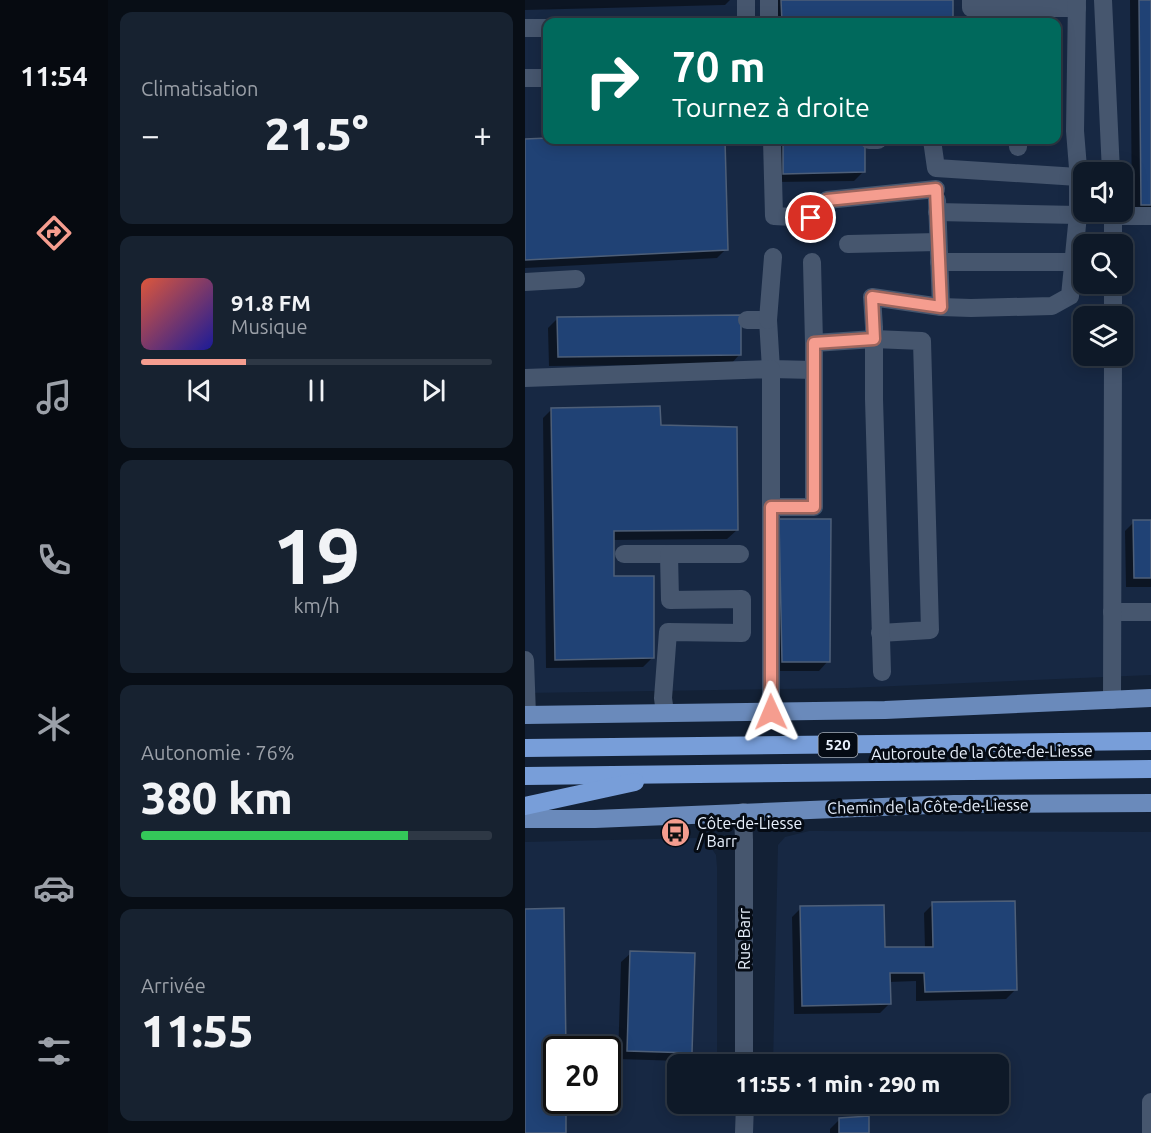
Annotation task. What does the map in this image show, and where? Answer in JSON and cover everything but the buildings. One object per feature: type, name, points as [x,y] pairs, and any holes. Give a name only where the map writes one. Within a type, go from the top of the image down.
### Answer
[{"type":"highway","name":"Autoroute de la Côte-de-Liesse","points":[[525,748],[1151,741]]},
{"type":"highway","name":"Autoroute de la Côte-de-Liesse","points":[[525,776],[1151,769]]},
{"type":"highway","points":[[525,806],[674,774]]},
{"type":"main road","points":[[526,715],[919,709],[1151,698]]},
{"type":"main road","name":"Chemin de la Côte-de-Liesse","points":[[525,819],[595,819],[954,804],[1151,803]]},
{"type":"street","points":[[746,0],[746,18]]},
{"type":"street","points":[[769,0],[769,18]]},
{"type":"street","points":[[1103,0],[1111,162]]},
{"type":"street","points":[[971,10],[1019,15],[1077,4],[1075,131],[1078,162]]},
{"type":"street","points":[[525,28],[543,28]]},
{"type":"street","points":[[525,78],[543,78]]},
{"type":"street","points":[[772,144],[774,216],[811,218],[827,200],[936,189]]},
{"type":"street","points":[[933,144],[936,168],[941,307]]},
{"type":"street","points":[[936,168],[1073,177]]},
{"type":"street","points":[[937,212],[1073,215]]},
{"type":"street","points":[[1133,215],[1151,216]]},
{"type":"street","points":[[849,244],[938,242]]},
{"type":"street","points":[[771,712],[771,369],[768,320],[773,257]]},
{"type":"street","points":[[771,507],[814,507],[812,262]]},
{"type":"street","points":[[939,262],[1073,262]]},
{"type":"street","points":[[882,672],[872,297],[971,309],[1052,306],[1070,296],[1073,270]]},
{"type":"street","points":[[525,282],[576,279]]},
{"type":"street","points":[[747,320],[768,320]]},
{"type":"street","points":[[814,343],[874,339],[922,341],[930,630],[880,633]]},
{"type":"street","points":[[1112,700],[1113,366]]},
{"type":"street","points":[[525,378],[771,369],[814,370]]},
{"type":"street","points":[[624,554],[740,554]]},
{"type":"street","points":[[665,713],[663,698],[670,600],[669,554]]},
{"type":"street","points":[[668,632],[742,633],[742,599],[670,600]]},
{"type":"street","points":[[1112,612],[1151,612]]},
{"type":"street","points":[[525,660],[526,715]]},
{"type":"street","name":"Rue Barr","points":[[743,812],[744,1054]]},
{"type":"street","points":[[1151,1102],[1151,1133]]},
{"type":"street","points":[[744,1133],[745,1114]]},
{"type":"shaded area","points":[[525,0],[1151,0],[1151,675],[848,688],[525,693]]},
{"type":"shaded area","points":[[809,831],[1151,832],[1151,1133],[525,1133],[525,842],[696,838],[712,849],[716,855],[717,1054],[667,1054],[667,1114],[1009,1114],[1009,1054],[773,1054],[778,845],[785,837]]},
{"type":"place","name":"Côte-de-Liesse / Barr","points":[[676,832]]},
{"type":"route","points":[[771,712],[771,507],[814,507],[814,343],[874,339],[872,297],[941,307],[936,189],[827,200],[811,218]]}]
